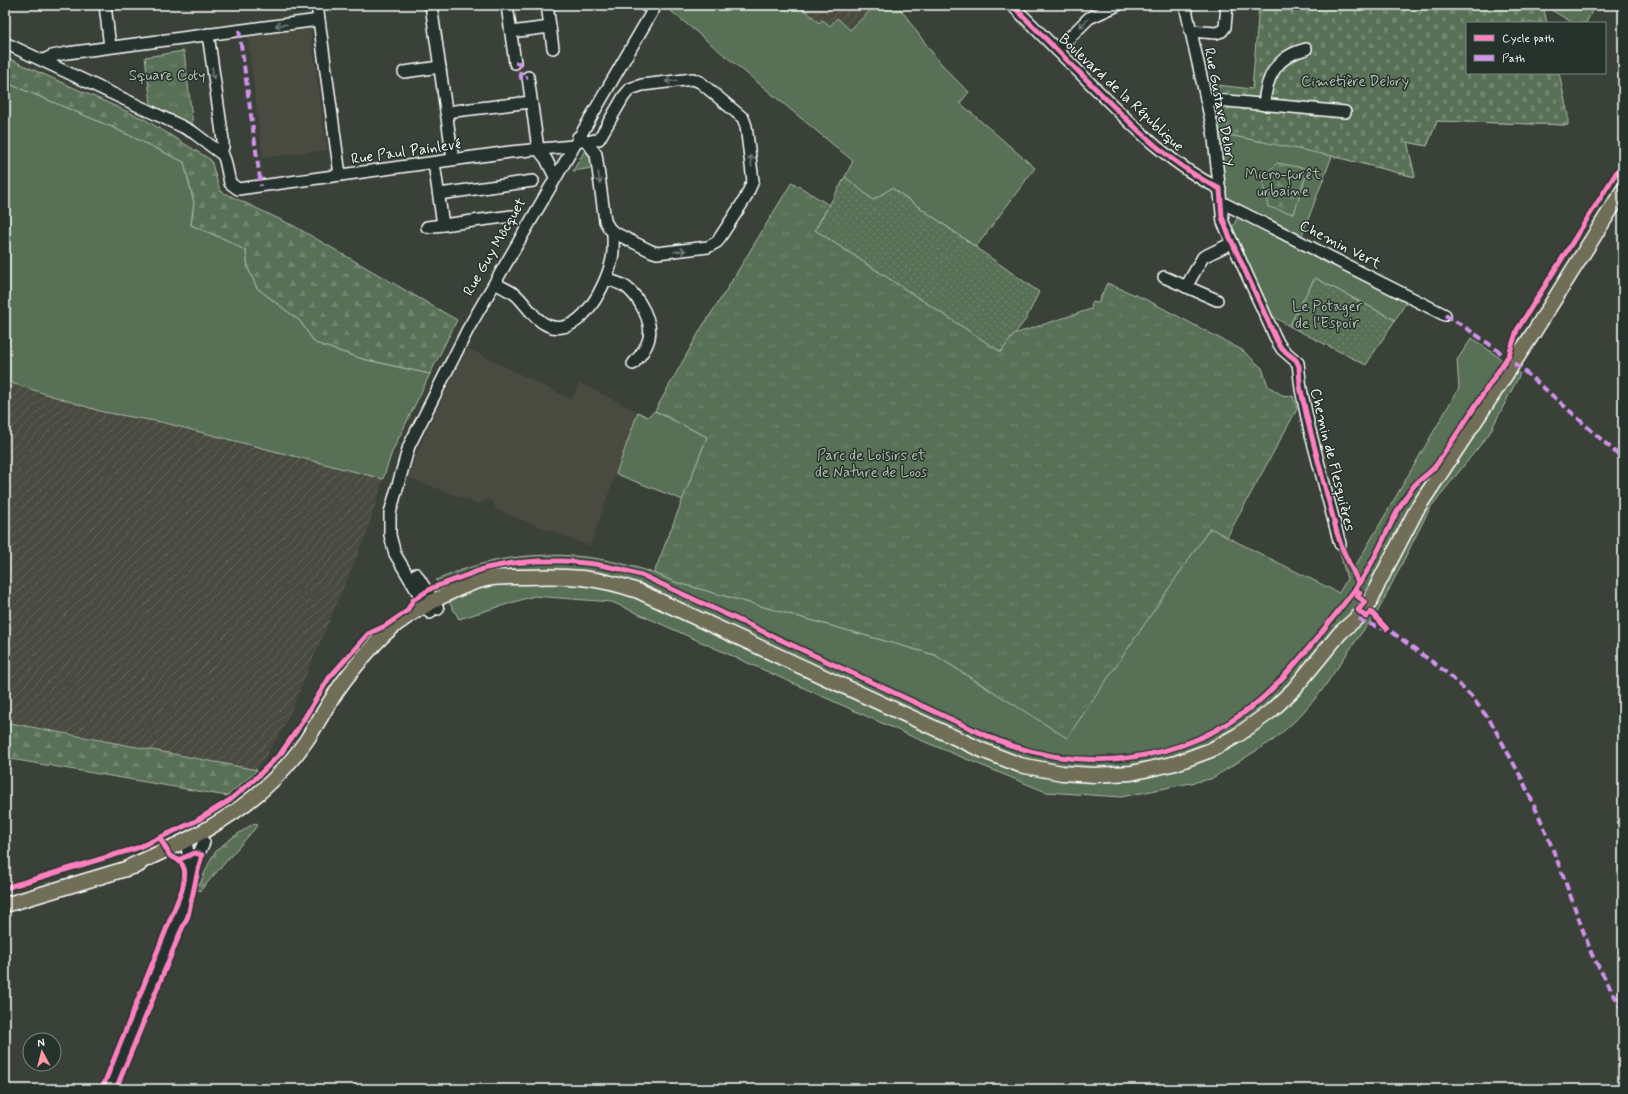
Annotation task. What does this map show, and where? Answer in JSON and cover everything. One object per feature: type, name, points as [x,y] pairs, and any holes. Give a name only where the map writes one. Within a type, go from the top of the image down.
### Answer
[{"type":"main road","points":[[5,905],[131,866],[153,862],[186,845],[235,812],[269,783],[303,746],[343,683],[381,638],[393,627],[432,607],[495,584],[525,577],[554,576],[584,578],[611,582],[638,591],[987,753],[1031,768],[1071,774],[1114,775],[1149,770],[1184,761],[1220,745],[1258,721],[1284,699],[1301,682],[1340,634],[1359,616],[1370,602],[1417,509],[1532,335],[1623,190]]},
{"type":"main road","points":[[186,845],[204,842],[242,819],[273,792],[300,758],[329,712],[356,676],[371,662],[394,635],[432,607]]},
{"type":"street","points":[[105,5],[110,47]]},
{"type":"street","points":[[317,5],[340,176]]},
{"type":"street","points":[[431,5],[452,153]]},
{"type":"street","points":[[507,5],[515,63]]},
{"type":"street","points":[[547,5],[553,48]]},
{"type":"street","name":"Boulevard de la République","points":[[1012,5],[1128,121],[1163,152],[1189,172],[1220,189]]},
{"type":"street","points":[[1057,50],[1089,18],[1118,5]]},
{"type":"street","name":"Rue Gustave Delory","points":[[1185,5],[1213,130],[1221,207]]},
{"type":"street","name":"Rue Gustave Delory","points":[[1190,31],[1216,33],[1222,31],[1225,27],[1227,5]]},
{"type":"street","name":"Rue Guy Môcquet","points":[[432,607],[393,550],[390,535],[390,518],[400,472],[412,439],[466,333],[555,177],[579,142],[651,6]]},
{"type":"street","points":[[44,60],[59,54],[319,20]]},
{"type":"street","points":[[511,32],[550,27]]},
{"type":"street","points":[[5,42],[183,127],[194,133],[221,153],[223,140],[208,34]]},
{"type":"street","points":[[1264,104],[1267,84],[1277,65],[1291,54],[1306,49]]},
{"type":"street","points":[[404,72],[440,67]]},
{"type":"street","points":[[528,77],[538,149],[546,159],[555,177]]},
{"type":"street","points":[[693,79],[700,82],[739,114],[746,126],[753,181],[745,199],[717,242],[708,247],[657,253],[650,251],[608,228],[605,221],[596,154],[579,142],[599,140],[624,96],[630,89],[642,85],[693,79]]},
{"type":"street","points":[[1206,99],[1345,112]]},
{"type":"street","points":[[446,112],[531,102]]},
{"type":"street","name":"Rue Paul Painlevé","points":[[221,153],[225,160],[230,183],[235,188],[242,189],[538,149],[579,142]]},
{"type":"street","points":[[434,163],[443,225]]},
{"type":"street","points":[[439,194],[533,181]]},
{"type":"street","name":"Chemin de Flesquières","points":[[1221,207],[1225,227],[1280,346],[1298,363],[1301,389],[1309,427],[1340,544]]},
{"type":"street","name":"Chemin Vert","points":[[1221,207],[1445,315]]},
{"type":"street","points":[[427,227],[512,216]]},
{"type":"street","points":[[495,283],[515,295],[543,323],[554,327],[559,327],[573,322],[591,306],[606,279],[613,253],[613,232]]},
{"type":"street","points":[[1186,287],[1203,257],[1232,243]]},
{"type":"street","points":[[1164,277],[1217,300]]},
{"type":"street","points":[[606,279],[624,286],[632,293],[644,311],[649,323],[650,334],[648,343],[633,364]]},
{"type":"street","points":[[109,1089],[187,896],[191,878],[204,842]]},
{"type":"street","points":[[186,845],[190,863],[191,878]]},
{"type":"shaded area","points":[[804,5],[876,5],[850,30],[820,24],[802,7]]},
{"type":"shaded area","points":[[310,27],[327,150],[263,158],[247,35]]},
{"type":"shaded area","points":[[5,57],[144,119],[211,160],[220,191],[294,226],[457,320],[392,452],[366,535],[284,727],[257,770],[5,721]]},
{"type":"shaded area","points":[[467,348],[571,399],[580,383],[638,412],[590,546],[496,510],[493,502],[488,500],[478,504],[407,477],[429,425]]},
{"type":"green space","points":[[667,5],[803,5],[802,7],[819,23],[823,20],[830,26],[837,18],[850,30],[876,5],[898,5],[940,62],[969,92],[960,103],[1035,168],[976,247],[892,188],[873,200],[845,177],[853,161],[666,7]]},
{"type":"green space","name":"Cimetière Delory","points":[[1259,5],[1543,5],[1547,22],[1466,22],[1466,74],[1559,74],[1568,115],[1568,125],[1437,121],[1427,146],[1407,142],[1415,177],[1332,156],[1219,133],[1208,84],[1252,89]]},
{"type":"green space","points":[[1543,5],[1595,5],[1586,22],[1571,22]]},
{"type":"green space","name":"Square Coty","points":[[184,51],[193,126],[151,104],[145,57]]},
{"type":"green space","points":[[5,57],[144,119],[211,160],[220,191],[294,226],[457,320],[430,374],[363,359],[315,343],[300,321],[257,288],[248,268],[246,251],[229,241],[191,225],[194,203],[184,162],[112,127],[5,82]]},
{"type":"green space","points":[[1466,73],[1508,102],[1568,125],[1437,121],[1427,146],[1407,142],[1415,177],[1332,156],[1301,238],[1225,198],[1219,133],[1249,139]]},
{"type":"green space","points":[[5,82],[112,127],[184,162],[194,203],[191,225],[229,241],[246,251],[248,268],[257,288],[300,321],[315,343],[363,359],[430,374],[392,452],[383,479],[161,422],[103,412],[5,381]]},
{"type":"green space","points":[[585,150],[591,156],[592,168],[573,171]]},
{"type":"green space","name":"Micro-forêt urbaine","points":[[1277,163],[1308,169],[1294,214],[1268,207],[1262,178]]},
{"type":"green space","points":[[845,177],[873,200],[892,188],[1039,292],[1026,319],[1001,352],[815,230]]},
{"type":"green space","name":"Parc de Loisirs et de Nature de Loos","points":[[792,182],[829,205],[815,230],[1001,352],[1014,334],[1091,309],[1092,302],[1098,303],[1107,283],[1147,300],[1242,350],[1262,368],[1268,386],[1282,395],[1293,396],[1297,409],[1227,537],[1210,528],[1067,738],[935,655],[675,582],[654,573],[707,437],[655,411],[702,327]]},
{"type":"green space","points":[[1240,213],[1407,301],[1395,320],[1315,278],[1289,326],[1271,315],[1231,230]]},
{"type":"green space","name":"Le Potager de l'Espoir","points":[[1315,278],[1395,320],[1366,365],[1289,326]]},
{"type":"green space","points":[[1472,338],[1520,374],[1489,434],[1430,508],[1377,613],[1320,693],[1298,718],[1275,739],[1211,779],[1121,797],[1046,792],[913,737],[612,602],[534,596],[459,619],[436,580],[468,568],[493,561],[519,557],[546,555],[573,556],[625,564],[651,572],[675,582],[935,655],[991,691],[1199,543],[1211,528],[1339,593],[1347,579],[1338,546],[1344,543],[1354,567],[1459,388],[1457,360]]},
{"type":"green space","points":[[655,411],[707,437],[683,500],[616,474],[638,412],[647,417]]},
{"type":"green space","points":[[5,722],[257,770],[227,796],[5,758]]},
{"type":"green space","points":[[254,823],[258,825],[200,891],[197,889],[215,852],[225,843]]},
{"type":"marked path","points":[[239,30],[261,186]]},
{"type":"marked path","points":[[515,63],[519,63],[521,78],[528,77]]},
{"type":"marked path","points":[[1445,315],[1492,346],[1515,364],[1623,459]]},
{"type":"marked path","points":[[1359,618],[1367,623],[1392,632],[1447,673],[1471,696],[1491,722],[1522,779],[1543,825],[1592,955],[1623,1011]]},
{"type":"cycle path","points":[[1012,5],[1142,134],[1187,170],[1220,189],[1222,217],[1228,233],[1277,341],[1282,349],[1296,360],[1299,366],[1300,386],[1308,422],[1337,533],[1342,548],[1359,584]]},
{"type":"cycle path","points":[[5,888],[137,848],[196,821],[230,800],[257,777],[281,753],[329,678],[368,634],[385,626],[407,611],[413,600],[432,588],[486,568],[513,563],[564,561],[595,564],[644,576],[989,737],[1024,749],[1059,757],[1094,760],[1129,758],[1164,751],[1197,739],[1229,723],[1267,694],[1318,637],[1359,584],[1405,498],[1415,484],[1437,464],[1509,355],[1517,330],[1623,162]]},
{"type":"cycle path","points":[[1355,589],[1360,593],[1357,596],[1365,602],[1358,610],[1366,617],[1371,612],[1387,629]]},
{"type":"cycle path","points":[[102,1089],[182,890],[185,874],[183,865],[170,856],[160,838]]},
{"type":"cycle path","points":[[116,1089],[188,916],[202,855],[195,853],[178,860]]}]
